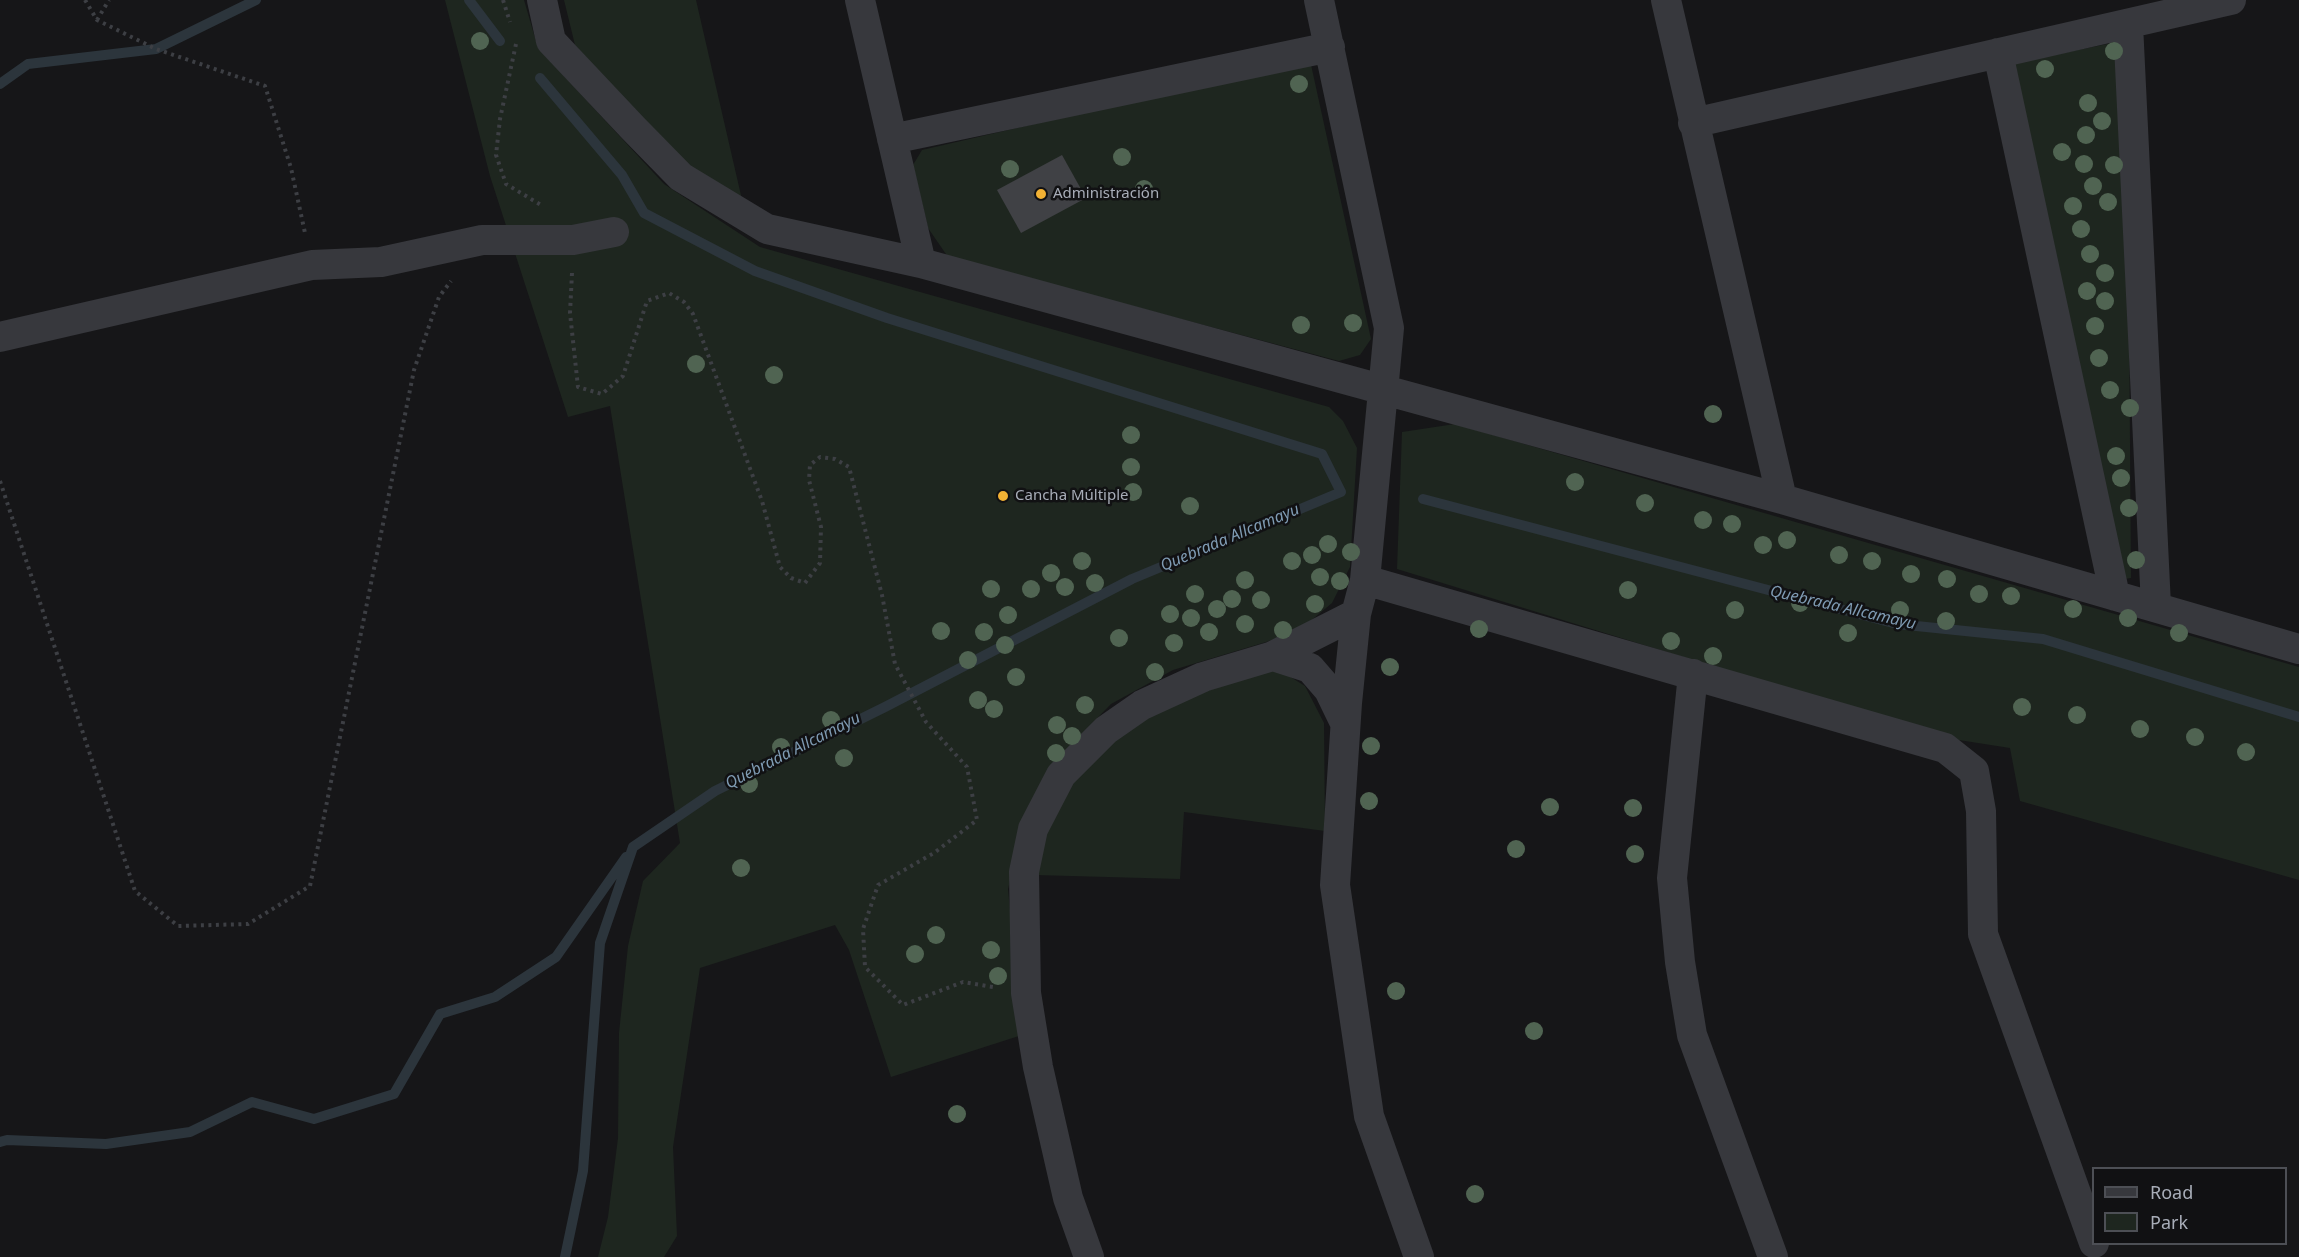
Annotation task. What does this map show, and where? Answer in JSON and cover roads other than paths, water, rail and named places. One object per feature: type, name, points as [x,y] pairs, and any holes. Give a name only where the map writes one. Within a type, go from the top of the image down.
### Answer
[{"type":"street","points":[[542,0],[551,41],[681,177],[767,229],[921,263],[1384,392],[1782,499],[2299,649]]},
{"type":"street","points":[[860,0],[921,263]]},
{"type":"street","points":[[1319,0],[1389,328],[1365,580],[1356,614],[1345,723],[1335,885],[1369,1116],[1419,1257]]},
{"type":"street","points":[[1666,0],[1782,499]]},
{"type":"street","points":[[1693,123],[2231,0]]},
{"type":"street","points":[[2128,24],[2156,606]]},
{"type":"street","points":[[892,139],[1330,47]]},
{"type":"street","points":[[1998,53],[2115,596]]},
{"type":"street","points":[[0,337],[312,265],[381,262],[482,240],[573,240],[614,232]]},
{"type":"street","points":[[1365,580],[1945,748],[1974,771],[1981,811],[1983,934],[2092,1237]]},
{"type":"street","points":[[1089,1257],[1068,1198],[1038,1067],[1026,993],[1024,872],[1033,829],[1061,775],[1106,730],[1142,705],[1203,677],[1273,656],[1356,614]]},
{"type":"street","points":[[1273,656],[1310,668],[1329,690],[1345,723]]},
{"type":"street","points":[[1693,674],[1672,878],[1680,962],[1692,1035],[1773,1257]]},
{"type":"waterway","points":[[0,84],[28,64],[156,49],[256,0]]},
{"type":"waterway","points":[[469,0],[500,41]]},
{"type":"waterway","name":"Quebrada Allcamayu","points":[[540,78],[622,175],[644,213],[755,271],[887,318],[1322,454],[1341,492],[1132,579],[885,707],[715,791],[633,847],[600,943],[583,1171],[565,1257]]},
{"type":"waterway","name":"Quebrada Allcamayu","points":[[1423,499],[1897,624],[2043,639],[2299,717]]},
{"type":"waterway","points":[[0,1142],[7,1140],[106,1144],[190,1132],[252,1102],[314,1119],[394,1094],[440,1014],[495,997],[556,957],[626,857]]},
{"type":"place","name":"Administración","points":[[1041,194]]},
{"type":"place","name":"Cancha Múltiple","points":[[1003,496]]}]
